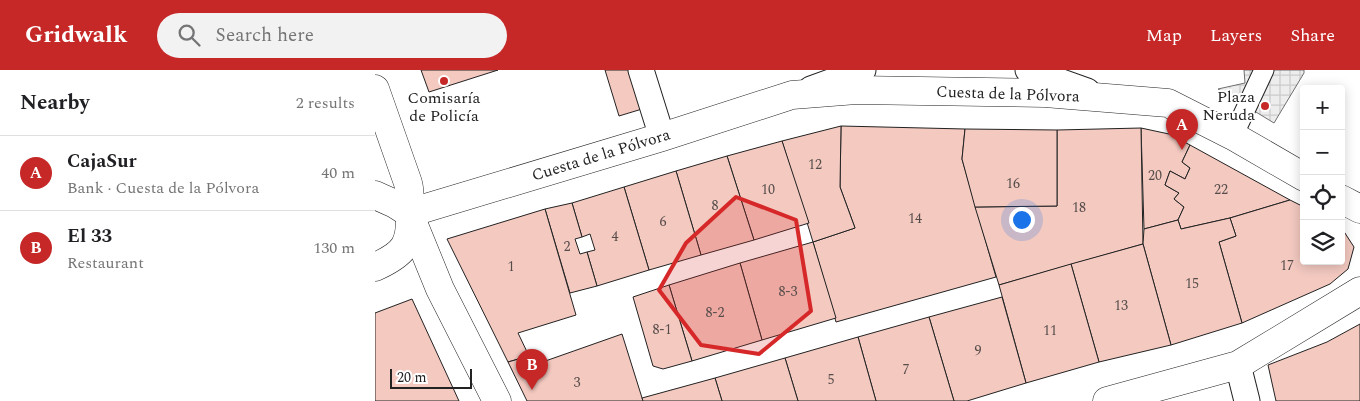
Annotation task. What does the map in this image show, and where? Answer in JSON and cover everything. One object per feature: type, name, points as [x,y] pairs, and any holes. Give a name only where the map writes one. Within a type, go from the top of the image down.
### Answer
[{"type":"street","points":[[641,70],[662,137]]},
{"type":"street","name":"Cuesta de la Pólvora","points":[[409,213],[662,137],[863,70]]},
{"type":"street","name":"Cuesta de la Pólvora","points":[[1028,70],[1105,98]]},
{"type":"street","points":[[1233,136],[1265,70]]},
{"type":"street","points":[[375,89],[408,183],[411,232],[400,252],[391,260],[375,266]]},
{"type":"street","name":"Cuesta de la Pólvora","points":[[792,95],[856,90],[1045,93],[1168,103],[1233,136],[1301,175]]},
{"type":"street","points":[[375,195],[388,200],[409,213],[440,289],[497,401]]},
{"type":"street","points":[[1345,201],[1360,209]]},
{"type":"street","points":[[1107,401],[1238,365],[1360,291]]},
{"type":"street","points":[[1238,365],[1247,401]]},
{"type":"highlighted area","points":[[736,197],[796,220],[811,311],[759,354],[701,345],[659,290],[686,243]]},
{"type":"shaded area","name":"Plaza Neruda","points":[[1244,70],[1304,70],[1274,123],[1218,89],[1245,83]]},
{"type":"building","name":"Comisaría de Policía","points":[[421,70],[498,70],[429,92]]},
{"type":"building","points":[[605,70],[630,70],[642,109],[619,116]]},
{"type":"building","points":[[841,126],[965,129],[962,159],[996,277],[836,322],[813,242],[855,228],[840,187]]},
{"type":"building","points":[[841,126],[840,187],[855,228],[813,242],[782,141]]},
{"type":"building","points":[[1141,128],[1169,134],[1190,145],[1182,162],[1190,168],[1185,179],[1170,171],[1165,185],[1179,193],[1174,199],[1184,207],[1178,220],[1144,229]]},
{"type":"building","points":[[1141,128],[1143,244],[999,285],[975,207],[1057,206],[1057,130]]},
{"type":"building","points":[[965,129],[1057,130],[1057,206],[975,207],[962,159]]},
{"type":"building","points":[[782,141],[809,223],[754,240],[727,156]]},
{"type":"building","points":[[1190,145],[1290,200],[1230,218],[1181,229],[1178,220],[1184,207],[1174,199],[1179,193],[1165,185],[1170,171],[1185,179],[1190,168],[1182,162]]},
{"type":"building","points":[[727,156],[754,240],[701,255],[676,171]]},
{"type":"building","points":[[676,171],[701,255],[649,270],[624,187]]},
{"type":"building","points":[[624,187],[649,270],[597,286],[587,252],[595,250],[590,234],[582,237],[572,203]]},
{"type":"building","points":[[1290,200],[1300,205],[1300,265],[1345,265],[1345,233],[1354,247],[1348,269],[1330,284],[1242,323],[1219,242],[1236,236],[1230,218]]},
{"type":"building","points":[[572,203],[582,237],[575,239],[580,254],[587,252],[597,286],[570,293],[545,209]]},
{"type":"building","points":[[545,209],[576,315],[518,333],[529,356],[508,362],[447,239]]},
{"type":"building","points":[[1230,218],[1236,236],[1219,242],[1242,323],[1171,345],[1143,244],[1144,229],[1178,220],[1181,229]]},
{"type":"building","points":[[813,242],[836,318],[762,340],[740,263]]},
{"type":"building","points":[[1143,244],[1171,345],[1099,362],[1071,264]]},
{"type":"building","points":[[740,263],[762,340],[692,361],[669,285]]},
{"type":"building","points":[[1071,264],[1099,362],[1026,383],[999,285]]},
{"type":"building","points":[[669,285],[692,361],[663,369],[653,366],[633,297]]},
{"type":"building","points":[[1002,297],[1026,383],[967,401],[954,401],[929,317]]},
{"type":"building","points":[[412,299],[459,401],[375,401],[375,313]]},
{"type":"building","points":[[929,317],[954,401],[876,401],[858,337]]},
{"type":"building","points":[[1360,324],[1360,401],[1276,401],[1268,365],[1327,342]]},
{"type":"building","points":[[622,334],[643,401],[527,401],[508,362],[529,356],[534,365]]},
{"type":"building","points":[[858,337],[876,401],[798,401],[785,358]]},
{"type":"building","points":[[785,358],[798,401],[722,401],[715,378]]},
{"type":"building","points":[[715,378],[722,401],[643,401],[642,398]]},
{"type":"place","name":"Comisaría de Policía","points":[[444,81]]},
{"type":"place","name":"Plaza Neruda","points":[[1265,106]]},
{"type":"place","name":"CajaSur","points":[[1182,150]]},
{"type":"place","name":"El 33","points":[[532,390]]}]
